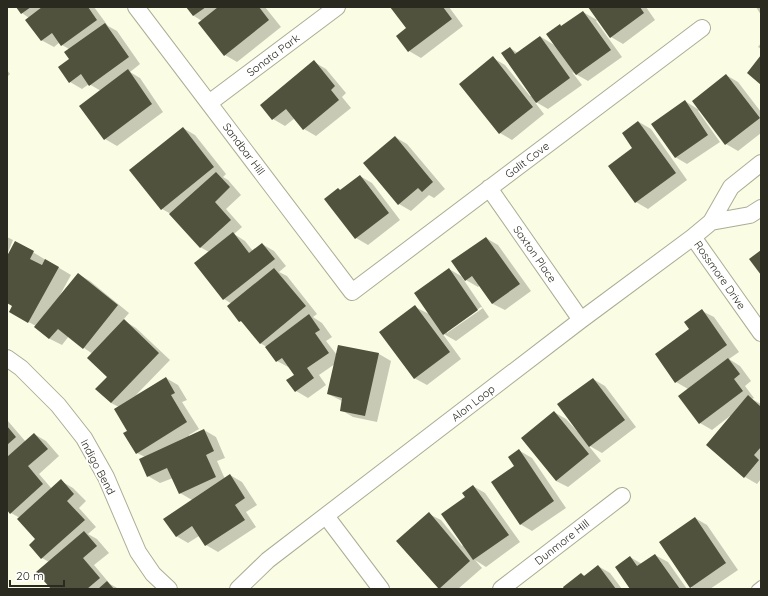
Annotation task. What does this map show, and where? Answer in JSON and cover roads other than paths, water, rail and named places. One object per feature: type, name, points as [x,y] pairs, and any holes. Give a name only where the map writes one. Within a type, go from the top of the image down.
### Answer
[{"type":"street","name":"Sandbar Hill","points":[[136,7],[352,292]]},
{"type":"street","name":"Sonata Park","points":[[209,103],[337,7]]},
{"type":"street","name":"Galit Cove","points":[[352,292],[702,28]]},
{"type":"street","name":"Alon Loop","points":[[238,589],[268,560],[581,320],[693,237],[711,222],[731,187],[761,163]]},
{"type":"street","name":"Saxton Place","points":[[489,188],[581,320]]},
{"type":"street","name":"Alon Loop","points":[[711,222],[750,215],[761,208]]},
{"type":"street","name":"Rossmore Drive","points":[[693,237],[761,333]]},
{"type":"street","name":"Indigo Bend","points":[[7,358],[21,368],[58,405],[84,438],[106,477],[138,552],[153,574],[169,589]]},
{"type":"street","name":"Dunmore Hill","points":[[501,589],[622,496]]},
{"type":"street","points":[[326,516],[382,589]]},
{"type":"lane","points":[[756,589],[761,585]]}]
